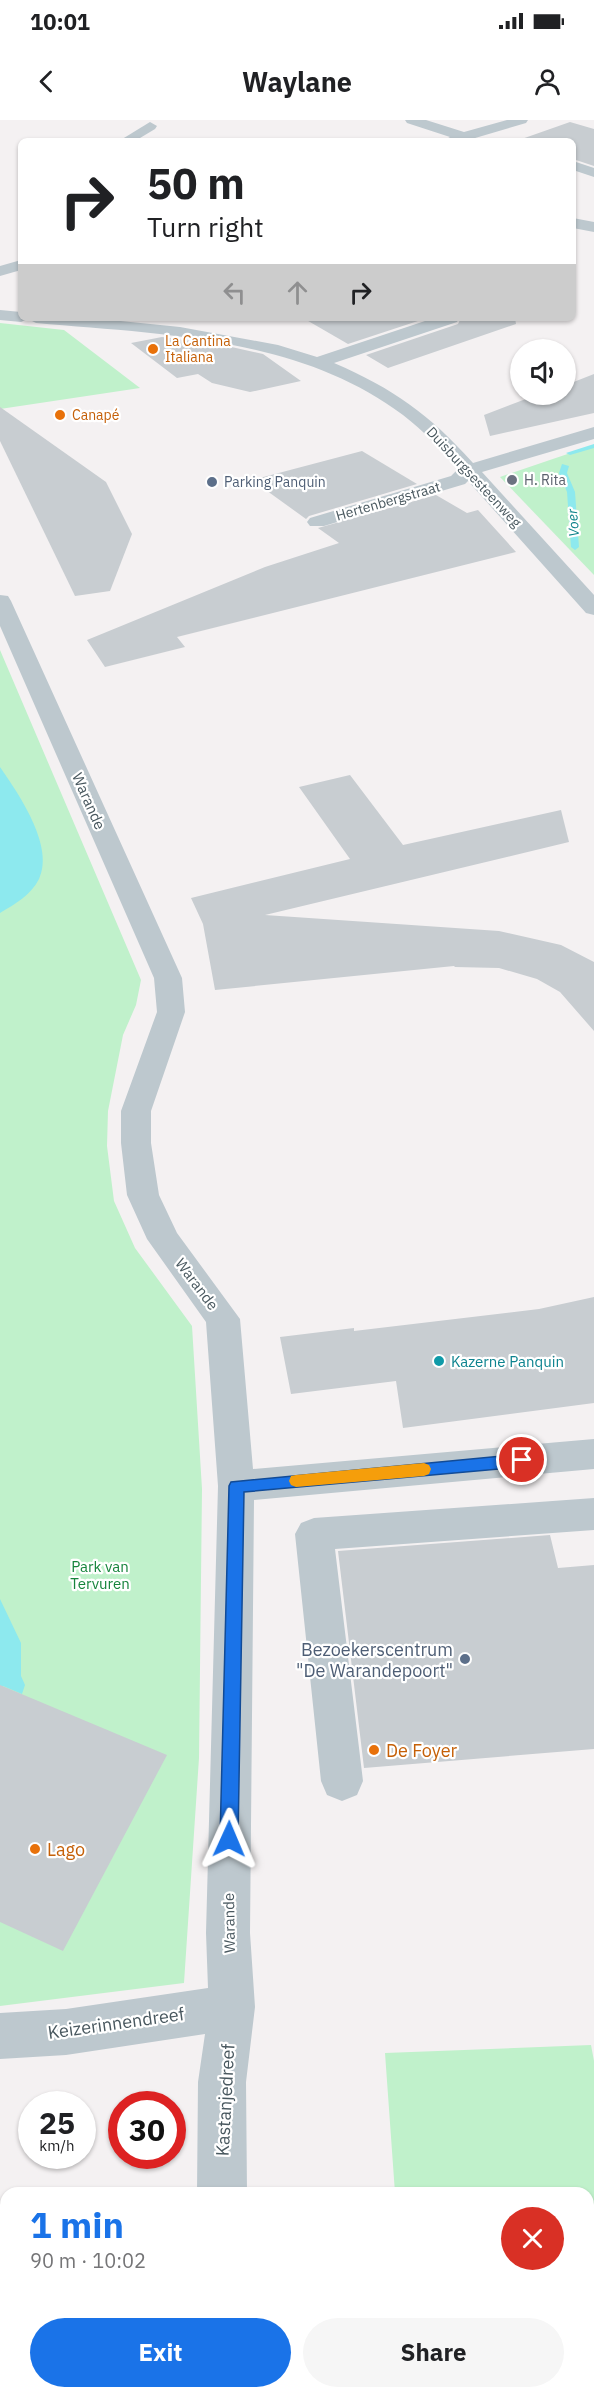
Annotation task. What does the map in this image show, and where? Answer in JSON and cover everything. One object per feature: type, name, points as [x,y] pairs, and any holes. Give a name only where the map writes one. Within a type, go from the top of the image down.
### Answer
[{"type":"street","points":[[412,120],[465,137]]},
{"type":"street","points":[[461,138],[521,120]]},
{"type":"street","points":[[131,138],[150,126]]},
{"type":"street","points":[[482,132],[499,138]]},
{"type":"street","points":[[576,166],[594,173]]},
{"type":"street","points":[[576,224],[594,227]]},
{"type":"street","points":[[3,282],[18,267]]},
{"type":"street","points":[[0,315],[18,316]]},
{"type":"street","name":"Duisburgsesteenweg","points":[[66,321],[188,333],[254,345],[316,363],[347,375],[406,408],[442,439],[594,608]]},
{"type":"street","name":"Duisburgsesteenweg","points":[[110,321],[125,327]]},
{"type":"street","points":[[316,363],[442,321]]},
{"type":"street","name":"Hertenbergstraat","points":[[317,522],[458,480],[469,470],[594,433]]},
{"type":"street","name":"Warande","points":[[0,601],[168,978],[171,1012],[136,1111],[136,1143],[143,1196],[163,1239],[223,1319],[236,1486],[228,1933],[232,2007]]},
{"type":"street","points":[[236,1486],[594,1454]]},
{"type":"street","points":[[342,1781],[314,1534],[594,1514]]},
{"type":"street","name":"Keizerinnendreef","points":[[0,2036],[66,2032],[232,2007]]},
{"type":"street","name":"Kastanjedreef","points":[[222,2187],[222,2082],[232,2007]]},
{"type":"green space","points":[[0,323],[64,330],[140,388],[0,409]]},
{"type":"green space","points":[[594,445],[594,575],[500,477]]},
{"type":"green space","name":"Park van Tervuren","points":[[0,650],[141,980],[136,1005],[123,1035],[108,1111],[107,1146],[114,1201],[135,1248],[192,1326],[202,1489],[199,1758],[184,1983],[0,2006]]},
{"type":"green space","points":[[591,2045],[594,2061],[594,2187],[395,2187],[385,2053]]},
{"type":"water","points":[[0,767],[32,820],[42,851],[43,866],[32,890],[0,913]]},
{"type":"water","points":[[0,1599],[21,1643],[21,1676],[25,1685],[22,1694],[3,1686],[0,1690]]},
{"type":"building","points":[[570,122],[594,129],[594,166],[576,160],[576,138],[525,138]]},
{"type":"building","points":[[308,321],[418,321],[348,344]]},
{"type":"building","points":[[460,321],[516,321],[516,324],[388,368],[366,355],[458,324]]},
{"type":"building","points":[[162,337],[227,346],[263,354],[301,381],[250,392],[212,383],[198,374],[177,378],[131,343]]},
{"type":"building","points":[[594,374],[594,413],[490,436],[484,415],[510,405],[576,405],[576,381]]},
{"type":"building","points":[[0,407],[106,482],[132,534],[110,591],[75,596],[0,441]]},
{"type":"building","points":[[362,451],[417,484],[309,516],[306,519],[252,480]]},
{"type":"building","points":[[436,495],[467,513],[478,510],[516,552],[177,637],[185,647],[105,667],[87,640],[265,567],[339,543],[318,528]]},
{"type":"building","points":[[350,775],[403,845],[561,810],[569,842],[265,915],[499,931],[561,945],[594,962],[594,1031],[560,992],[537,979],[499,968],[454,966],[215,990],[203,924],[191,898],[350,859],[299,787]]},
{"type":"building","name":"Kazerne Panquin","points":[[594,1297],[594,1403],[403,1428],[396,1381],[291,1394],[280,1337],[354,1328],[354,1331],[539,1309]]},
{"type":"building","name":"Bezoekerscentrum \"De Warandepoort\"","points":[[550,1535],[558,1568],[594,1565],[594,1749],[364,1768],[338,1551]]},
{"type":"building","points":[[0,1685],[167,1755],[63,1951],[0,1922]]},
{"type":"waterway","name":"Voer","points":[[570,453],[594,446]]},
{"type":"waterway","name":"Voer","points":[[565,466],[563,473],[571,492],[575,547]]},
{"type":"slow traffic","points":[[296,1481],[424,1469]]},
{"type":"place","name":"La Cantina Italiana","points":[[153,349]]},
{"type":"place","name":"Canapé","points":[[60,415]]},
{"type":"place","name":"H. Rita","points":[[512,480]]},
{"type":"place","name":"Parking Panquin","points":[[212,482]]},
{"type":"place","name":"Kazerne Panquin","points":[[439,1361]]},
{"type":"place","name":"Bezoekerscentrum \"De Warandepoort\"","points":[[465,1659]]},
{"type":"place","name":"De Foyer","points":[[374,1750]]},
{"type":"place","name":"Lago","points":[[35,1849]]},
{"type":"route","points":[[229,1839],[236,1486],[522,1460]]}]
